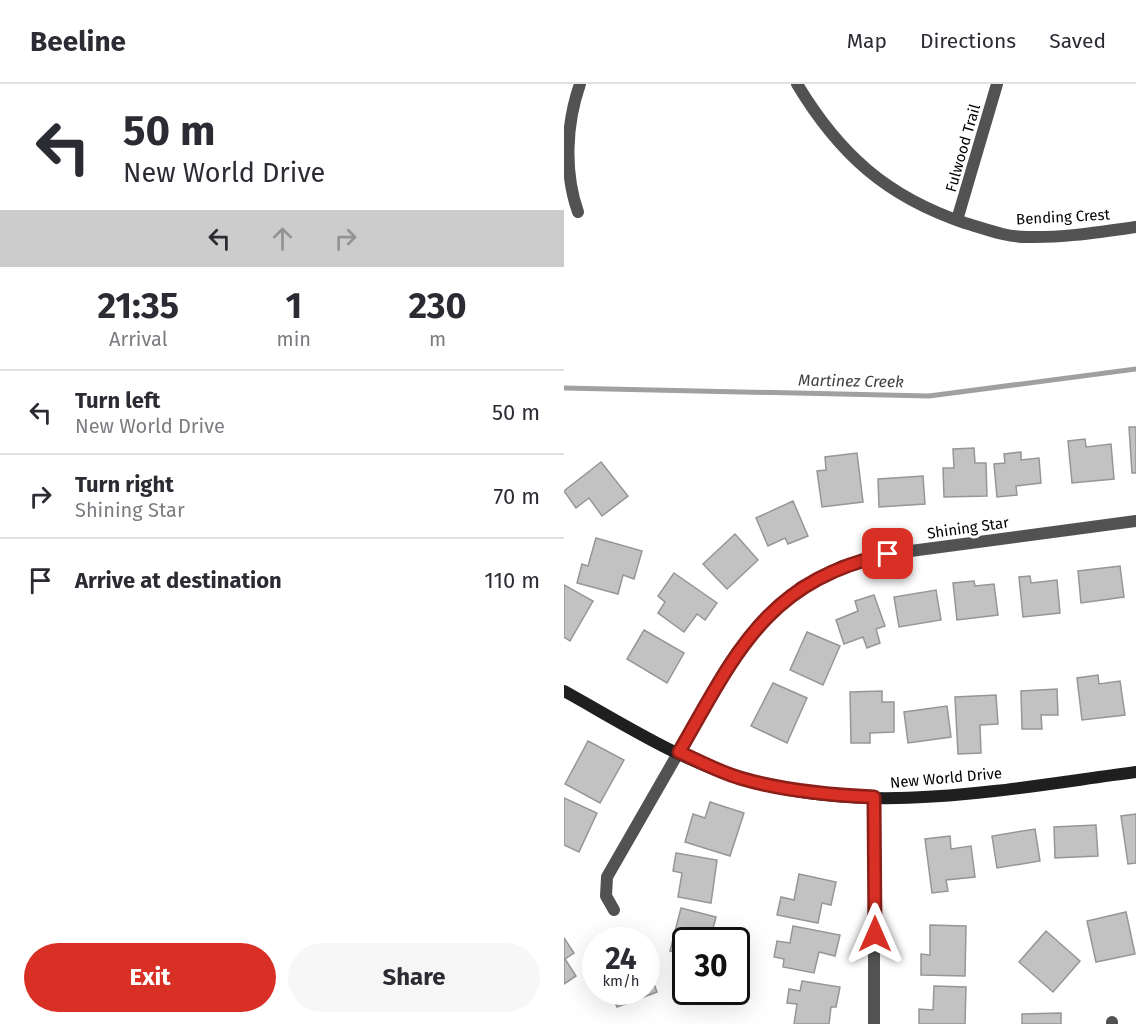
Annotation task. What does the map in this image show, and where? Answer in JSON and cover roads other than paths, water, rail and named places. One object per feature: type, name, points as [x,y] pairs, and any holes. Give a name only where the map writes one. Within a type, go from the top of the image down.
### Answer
[{"type":"street","points":[[578,212],[572,198],[567,155],[572,111],[580,84]]},
{"type":"street","name":"Bending Crest","points":[[797,84],[815,113],[855,160],[922,207],[1000,234],[1027,237],[1093,233],[1136,226]]},
{"type":"street","name":"Fulwood Trail","points":[[957,220],[997,84]]},
{"type":"street","name":"Shining Star","points":[[614,910],[606,896],[607,878],[745,640],[780,604],[821,576],[848,565],[888,554],[1136,521]]},
{"type":"street","name":"New World Drive","points":[[564,691],[649,739],[737,777],[767,785],[827,795],[900,799],[951,795],[1136,772]]},
{"type":"street","points":[[874,797],[874,1024]]},
{"type":"waterway","name":"Martinez Creek","points":[[564,388],[929,396],[1136,369]]}]
